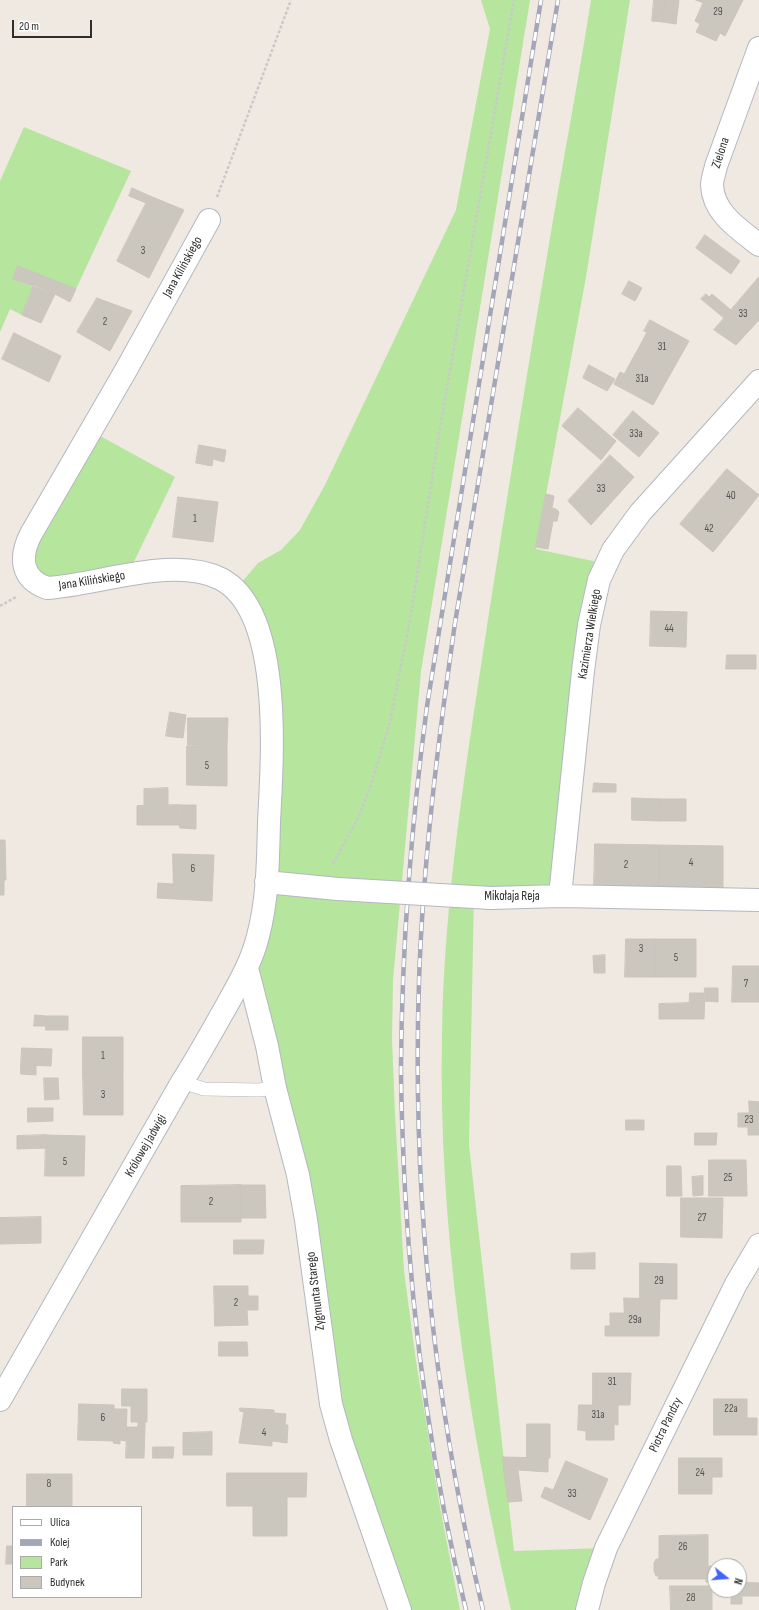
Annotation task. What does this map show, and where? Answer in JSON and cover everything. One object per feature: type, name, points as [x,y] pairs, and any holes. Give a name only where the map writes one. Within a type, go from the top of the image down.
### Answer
[{"type":"street","name":"Zielona","points":[[759,48],[716,166],[712,185],[716,203],[730,222],[759,245]]},
{"type":"street","name":"Jana Kilińskiego","points":[[209,220],[126,370],[29,538],[24,564],[28,576],[37,585],[47,588],[146,572],[169,570],[210,575],[222,580],[237,592],[248,607],[257,624],[266,661],[271,701],[273,741],[266,882]]},
{"type":"street","name":"Kazimierza Wielkiego","points":[[560,896],[583,671],[589,625],[599,580],[613,550],[640,513],[759,381]]},
{"type":"street","name":"Mikołaja Reja","points":[[266,882],[332,888],[491,898],[560,896],[759,900]]},
{"type":"street","name":"Królowej Jadwigi","points":[[0,1400],[182,1082],[203,1049],[247,968],[258,937],[266,882]]},
{"type":"street","name":"Zygmunta Starego","points":[[247,968],[268,1046],[275,1088],[298,1176],[306,1220],[331,1404],[341,1440],[400,1610]]},
{"type":"street","name":"Piotra Pandzy","points":[[587,1610],[594,1583],[606,1548],[736,1284],[759,1245]]},
{"type":"lane","points":[[182,1082],[204,1089],[259,1090],[275,1088]]},
{"type":"path","points":[[209,220],[291,0]]},
{"type":"path","points":[[332,888],[334,859],[358,818],[371,786],[390,722],[410,620],[440,426],[514,0]]},
{"type":"green space","points":[[481,0],[530,0],[421,671],[393,980],[392,1040],[404,1271],[416,1361],[440,1507],[460,1610],[400,1610],[341,1440],[252,956],[271,701],[237,592],[242,582],[258,563],[281,550],[300,530],[325,485],[456,210],[490,29]]},
{"type":"green space","points":[[591,0],[630,0],[586,277],[536,549],[607,564],[560,896],[474,893],[469,1145],[514,1551],[606,1548],[587,1610],[511,1610],[469,1397],[451,1252],[445,1180],[442,1107],[444,982],[452,876],[465,771],[525,386]]},
{"type":"green space","points":[[24,127],[131,171],[76,289],[13,279],[33,287],[22,315],[10,309],[0,332],[0,181]]},
{"type":"green space","points":[[91,431],[175,477],[127,576],[47,588],[25,554]]},
{"type":"building","points":[[654,0],[665,0],[663,22],[652,21]]},
{"type":"building","points":[[665,0],[679,0],[676,24],[663,22]]},
{"type":"building","points":[[696,0],[743,0],[725,36],[720,33],[716,41],[696,32],[700,24],[695,21],[703,3]]},
{"type":"building","points":[[132,188],[150,196],[146,203],[129,196]]},
{"type":"building","points":[[150,196],[184,210],[172,233],[138,219]]},
{"type":"building","points":[[138,219],[172,233],[149,278],[117,261]]},
{"type":"building","points":[[705,235],[740,261],[731,274],[696,248]]},
{"type":"building","points":[[18,266],[76,289],[70,302],[55,294],[13,279]]},
{"type":"building","points":[[759,277],[759,320],[736,345],[714,330]]},
{"type":"building","points":[[629,281],[642,288],[635,301],[622,294]]},
{"type":"building","points":[[34,285],[55,294],[41,323],[22,315]]},
{"type":"building","points":[[706,294],[709,297],[712,294],[731,310],[724,318],[701,299]]},
{"type":"building","points":[[97,298],[132,311],[110,351],[77,332]]},
{"type":"building","points":[[650,320],[689,341],[671,373],[636,353],[647,332],[644,331]]},
{"type":"building","points":[[14,333],[61,356],[49,382],[2,359]]},
{"type":"building","points":[[636,353],[671,373],[653,405],[614,384],[620,372],[624,374]]},
{"type":"building","points":[[589,365],[615,379],[607,391],[583,378]]},
{"type":"building","points":[[578,408],[616,441],[601,460],[562,426]]},
{"type":"building","points":[[633,411],[659,433],[639,457],[613,435]]},
{"type":"building","points":[[199,445],[226,450],[224,462],[213,459],[212,466],[196,463]]},
{"type":"building","points":[[610,455],[634,477],[591,525],[568,501]]},
{"type":"building","points":[[727,469],[759,495],[736,524],[704,496]]},
{"type":"building","points":[[546,494],[554,496],[552,508],[559,512],[557,521],[553,521],[548,549],[536,547]]},
{"type":"building","points":[[704,496],[736,524],[713,552],[680,524]]},
{"type":"building","points":[[178,497],[218,502],[213,542],[173,537]]},
{"type":"building","points":[[651,611],[687,612],[686,647],[650,646]]},
{"type":"building","points":[[727,655],[756,655],[756,669],[726,669]]},
{"type":"building","points":[[170,712],[186,715],[183,738],[166,736]]},
{"type":"building","points":[[188,718],[228,718],[227,746],[188,745]]},
{"type":"building","points":[[187,746],[227,746],[227,786],[187,785]]},
{"type":"building","points":[[594,783],[616,784],[616,792],[593,792]]},
{"type":"building","points":[[168,788],[168,805],[144,806],[144,789]]},
{"type":"building","points":[[632,798],[660,799],[659,821],[632,820]]},
{"type":"building","points":[[660,799],[686,799],[686,821],[659,821]]},
{"type":"building","points":[[179,805],[179,825],[137,825],[137,806]]},
{"type":"building","points":[[179,805],[196,805],[196,829],[180,828]]},
{"type":"building","points":[[0,840],[5,840],[6,880],[4,880],[4,895],[0,895]]},
{"type":"building","points":[[595,844],[659,845],[659,887],[594,886]]},
{"type":"building","points":[[659,845],[723,846],[723,889],[659,887]]},
{"type":"building","points":[[173,854],[214,855],[212,901],[157,898],[158,883],[173,884]]},
{"type":"building","points":[[626,939],[656,939],[656,977],[625,977]]},
{"type":"building","points":[[656,939],[696,939],[696,977],[656,977]]},
{"type":"building","points":[[605,955],[605,973],[594,973],[593,956]]},
{"type":"building","points":[[733,966],[759,966],[759,1002],[732,1002]]},
{"type":"building","points":[[705,988],[718,988],[718,1002],[704,1001]]},
{"type":"building","points":[[690,993],[705,993],[704,1019],[689,1019]]},
{"type":"building","points":[[689,1003],[689,1019],[659,1019],[659,1004]]},
{"type":"building","points":[[35,1015],[46,1016],[46,1026],[34,1026]]},
{"type":"building","points":[[46,1016],[68,1016],[68,1030],[46,1030]]},
{"type":"building","points":[[83,1037],[123,1037],[123,1075],[83,1075]]},
{"type":"building","points":[[22,1048],[52,1049],[51,1066],[21,1065]]},
{"type":"building","points":[[21,1065],[36,1065],[36,1075],[21,1074]]},
{"type":"building","points":[[83,1075],[123,1075],[123,1115],[84,1115]]},
{"type":"building","points":[[44,1078],[58,1078],[59,1099],[45,1100]]},
{"type":"building","points":[[749,1101],[759,1102],[759,1135],[748,1135],[748,1127],[738,1127],[738,1113],[749,1113]]},
{"type":"building","points":[[28,1108],[53,1108],[53,1121],[28,1122]]},
{"type":"building","points":[[626,1120],[644,1120],[644,1130],[626,1130]]},
{"type":"building","points":[[695,1133],[717,1133],[716,1145],[695,1145]]},
{"type":"building","points":[[46,1135],[85,1136],[84,1176],[45,1176]]},
{"type":"building","points":[[46,1135],[46,1148],[17,1149],[17,1136]]},
{"type":"building","points":[[709,1160],[746,1160],[747,1196],[709,1196]]},
{"type":"building","points":[[667,1166],[681,1166],[682,1196],[667,1196]]},
{"type":"building","points":[[703,1176],[703,1195],[693,1196],[692,1177]]},
{"type":"building","points":[[241,1185],[241,1222],[181,1222],[181,1186]]},
{"type":"building","points":[[241,1185],[265,1185],[266,1218],[241,1218]]},
{"type":"building","points":[[681,1198],[723,1198],[722,1238],[681,1237]]},
{"type":"building","points":[[41,1217],[41,1243],[0,1244],[0,1218]]},
{"type":"building","points":[[234,1240],[264,1240],[263,1254],[234,1254]]},
{"type":"building","points":[[595,1253],[595,1269],[571,1269],[571,1254]]},
{"type":"building","points":[[640,1263],[677,1264],[677,1299],[640,1299]]},
{"type":"building","points":[[214,1286],[248,1286],[248,1296],[258,1296],[258,1310],[247,1310],[248,1325],[215,1326]]},
{"type":"building","points":[[624,1298],[660,1299],[659,1336],[605,1336],[605,1326],[610,1326],[610,1313],[624,1313]]},
{"type":"building","points":[[219,1342],[247,1342],[248,1356],[219,1356]]},
{"type":"building","points":[[593,1373],[631,1373],[630,1405],[593,1405]]},
{"type":"building","points":[[122,1389],[147,1389],[147,1422],[145,1422],[145,1427],[138,1427],[138,1422],[131,1422],[131,1406],[122,1406]]},
{"type":"building","points":[[714,1399],[747,1399],[747,1418],[757,1418],[757,1435],[714,1435]]},
{"type":"building","points":[[79,1404],[114,1405],[114,1409],[127,1409],[126,1441],[120,1440],[120,1444],[113,1443],[114,1441],[78,1440]]},
{"type":"building","points":[[579,1405],[618,1405],[618,1425],[614,1424],[614,1440],[586,1440],[586,1431],[578,1430]]},
{"type":"building","points":[[240,1408],[274,1410],[274,1413],[286,1414],[285,1425],[288,1425],[287,1443],[272,1441],[272,1446],[239,1443],[244,1412],[240,1411]]},
{"type":"building","points":[[527,1424],[550,1424],[550,1458],[527,1457]]},
{"type":"building","points":[[127,1427],[145,1427],[144,1458],[126,1458]]},
{"type":"building","points":[[212,1432],[212,1455],[183,1455],[183,1433]]},
{"type":"building","points":[[153,1447],[174,1447],[173,1458],[153,1458]]},
{"type":"building","points":[[503,1457],[548,1458],[548,1472],[518,1470],[504,1472]]},
{"type":"building","points":[[679,1458],[722,1458],[722,1477],[712,1477],[712,1494],[679,1494]]},
{"type":"building","points":[[566,1461],[608,1479],[590,1520],[541,1497],[545,1487],[553,1490]]},
{"type":"building","points":[[518,1470],[522,1501],[508,1502],[504,1472]]},
{"type":"building","points":[[227,1473],[307,1473],[306,1497],[287,1497],[287,1536],[253,1536],[253,1506],[227,1506]]},
{"type":"building","points":[[27,1474],[72,1474],[72,1506],[27,1506]]},
{"type":"building","points":[[708,1535],[707,1582],[706,1579],[658,1579],[659,1576],[656,1576],[654,1571],[654,1563],[656,1559],[659,1559],[659,1536]]},
{"type":"building","points":[[7,1546],[12,1546],[12,1564],[6,1564]]},
{"type":"building","points":[[747,1582],[759,1583],[759,1596],[747,1596]]},
{"type":"building","points":[[670,1586],[707,1586],[707,1598],[712,1598],[712,1610],[671,1610]]},
{"type":"building","points":[[731,1598],[742,1598],[742,1604],[731,1604]]},
{"type":"railway","points":[[466,1610],[443,1506],[434,1454],[413,1296],[405,1190],[402,1112],[401,1066],[405,931],[416,796],[427,706],[541,0]]},
{"type":"railway","points":[[483,1610],[451,1455],[439,1377],[430,1298],[423,1219],[419,1139],[418,1060],[421,936],[432,802],[455,623],[558,0]]}]
